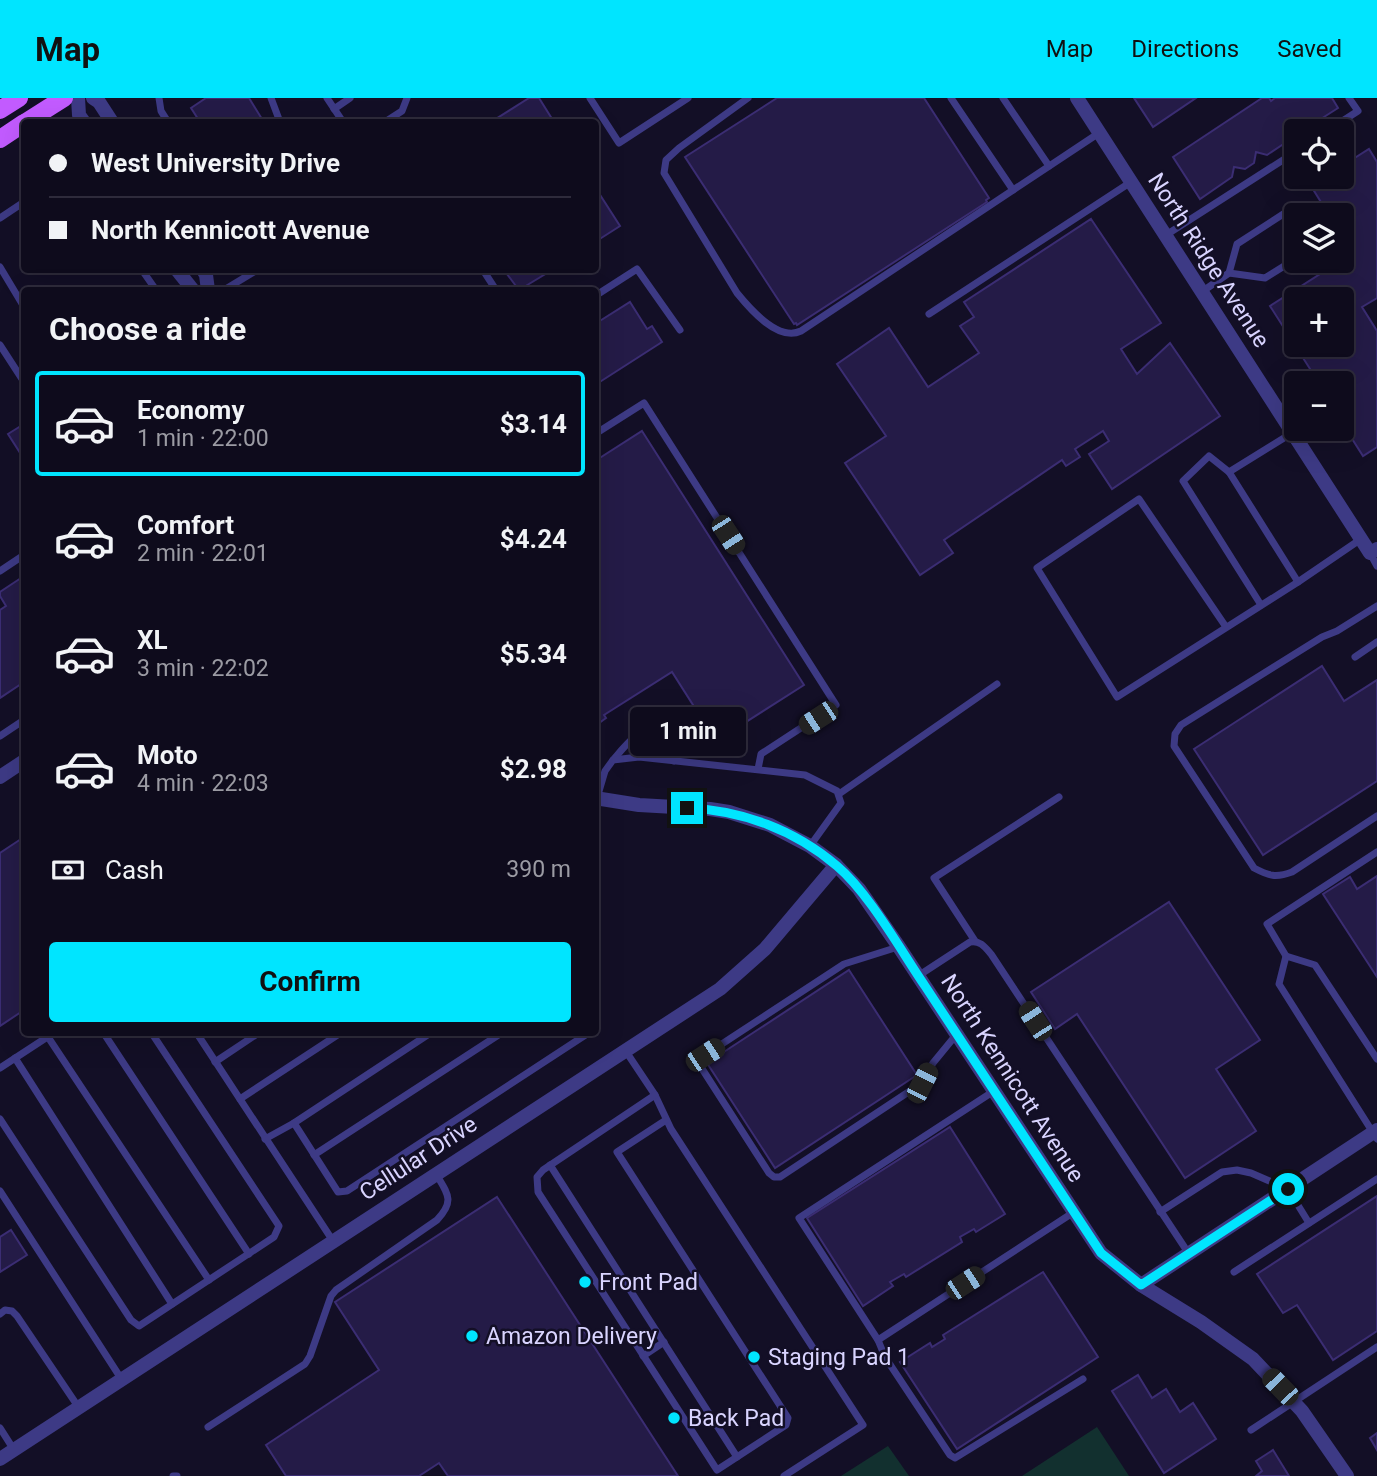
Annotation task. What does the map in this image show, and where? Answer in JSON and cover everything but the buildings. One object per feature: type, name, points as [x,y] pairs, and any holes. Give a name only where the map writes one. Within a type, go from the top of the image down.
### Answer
[{"type":"main road","points":[[0,110],[19,98]]},
{"type":"main road","points":[[31,119],[64,98]]},
{"type":"main road","points":[[0,139],[21,126]]},
{"type":"street","points":[[78,98],[82,119]]},
{"type":"street","points":[[93,98],[99,102],[110,119]]},
{"type":"street","name":"North Ridge Avenue","points":[[1083,100],[1100,133],[1284,418]]},
{"type":"street","points":[[179,273],[191,287]]},
{"type":"street","name":"North Ridge Avenue","points":[[1299,441],[1361,539],[1375,556]]},
{"type":"street","points":[[2,772],[21,762]]},
{"type":"street","name":"North Kennicott Avenue","points":[[599,798],[639,805],[724,811],[765,823],[810,846],[836,865],[859,889],[899,947],[1101,1253],[1141,1285],[1201,1322],[1253,1359],[1302,1411],[1347,1476]]},
{"type":"street","name":"Cellular Drive","points":[[0,1459],[720,989],[753,961],[836,865]]},
{"type":"street","points":[[1141,1285],[1376,1134]]},
{"type":"lane","points":[[159,98],[161,111],[166,119]]},
{"type":"lane","points":[[271,98],[279,119]]},
{"type":"lane","points":[[327,98],[341,119]]},
{"type":"lane","points":[[334,109],[350,98]]},
{"type":"lane","points":[[390,119],[402,111],[407,98]]},
{"type":"lane","points":[[590,98],[619,143],[688,98]]},
{"type":"lane","points":[[748,98],[679,148],[666,160],[664,173],[737,293],[775,329],[784,332],[801,331],[1100,133]]},
{"type":"lane","points":[[951,98],[1013,190]]},
{"type":"lane","points":[[1003,98],[1049,166]]},
{"type":"lane","points":[[1346,119],[1358,111],[1349,98]]},
{"type":"lane","points":[[1166,235],[1284,159]]},
{"type":"lane","points":[[929,314],[1132,182]]},
{"type":"lane","points":[[0,218],[21,204]]},
{"type":"lane","points":[[1203,291],[1229,273],[1237,244],[1284,214]]},
{"type":"lane","points":[[1229,273],[1265,278],[1284,266]]},
{"type":"lane","points":[[0,267],[21,302]]},
{"type":"lane","points":[[599,293],[637,269],[680,330]]},
{"type":"lane","points":[[230,287],[252,273]]},
{"type":"lane","points":[[0,345],[21,377]]},
{"type":"lane","points":[[599,431],[643,403],[836,705],[761,754],[758,769]]},
{"type":"lane","points":[[1229,472],[1284,438]]},
{"type":"lane","points":[[1261,605],[1183,481],[1209,456],[1229,472],[1298,582]]},
{"type":"lane","points":[[1226,628],[1139,499],[1037,568],[1118,697],[1226,628],[1261,605],[1298,582],[1361,539]]},
{"type":"lane","points":[[0,571],[21,557]]},
{"type":"lane","points":[[1377,606],[1181,725],[1175,734],[1174,746],[1254,868],[1265,873],[1278,877],[1292,872],[1377,816]]},
{"type":"lane","points":[[1355,657],[1377,642]]},
{"type":"lane","points":[[839,794],[997,684]]},
{"type":"lane","points":[[0,736],[21,722]]},
{"type":"lane","points":[[599,789],[605,771],[613,760],[628,743],[650,726],[661,726],[668,734],[674,761]]},
{"type":"lane","points":[[613,760],[639,757],[805,775],[837,791],[841,803],[810,846]]},
{"type":"lane","points":[[1059,797],[934,878],[975,941],[991,954],[1189,1254]]},
{"type":"lane","points":[[1377,852],[1267,924],[1286,956],[1315,965],[1377,1059]]},
{"type":"lane","points":[[918,976],[975,941]]},
{"type":"lane","points":[[899,947],[844,964],[699,1059],[699,1064],[769,1173],[780,1177],[922,1083],[933,1063],[957,1035]]},
{"type":"lane","points":[[1286,956],[1279,984],[1376,1134]]},
{"type":"lane","points":[[0,1068],[49,1036]]},
{"type":"lane","points":[[52,1036],[209,1280]]},
{"type":"lane","points":[[106,1036],[249,1254]]},
{"type":"lane","points":[[0,1119],[131,1320],[139,1326],[274,1237],[279,1226],[154,1036]]},
{"type":"lane","points":[[198,1036],[333,1241]]},
{"type":"lane","points":[[215,1062],[254,1036]]},
{"type":"lane","points":[[240,1099],[336,1036]]},
{"type":"lane","points":[[265,1139],[294,1124],[426,1036]]},
{"type":"lane","points":[[314,1155],[497,1036]]},
{"type":"lane","points":[[294,1124],[338,1192],[347,1191],[584,1036]]},
{"type":"lane","points":[[624,1050],[655,1095],[666,1120],[863,1425],[784,1476]]},
{"type":"lane","points":[[15,1058],[172,1304]]},
{"type":"lane","points":[[994,1091],[799,1218],[878,1340],[885,1357],[950,1455],[955,1458],[1083,1380]]},
{"type":"lane","points":[[655,1095],[550,1165],[537,1177],[538,1192],[717,1470],[786,1425],[788,1418],[617,1152],[666,1120]]},
{"type":"lane","points":[[550,1165],[737,1457]]},
{"type":"lane","points":[[1160,1212],[1222,1172],[1237,1170],[1288,1189],[1309,1223]]},
{"type":"lane","points":[[208,1427],[305,1364],[331,1296],[343,1282],[437,1220],[447,1209],[448,1194],[436,1174]]},
{"type":"lane","points":[[1234,1272],[1377,1179]]},
{"type":"lane","points":[[0,1191],[122,1380]]},
{"type":"lane","points":[[878,1340],[1074,1213]]},
{"type":"lane","points":[[0,1314],[5,1310],[12,1311],[17,1316],[79,1408]]},
{"type":"lane","points":[[643,1356],[664,1342]]},
{"type":"lane","points":[[1251,1430],[1377,1347]]},
{"type":"lane","points":[[0,1428],[14,1450]]},
{"type":"green space","points":[[1097,1427],[1129,1476],[1022,1476]]},
{"type":"green space","points":[[888,1446],[909,1476],[841,1476]]},
{"type":"place","name":"Front Pad","points":[[585,1282]]},
{"type":"place","name":"Amazon Delivery","points":[[472,1336]]},
{"type":"place","name":"Staging Pad 1","points":[[754,1357]]},
{"type":"place","name":"Back Pad","points":[[674,1418]]},
{"type":"route","points":[[687,808],[724,811],[765,823],[810,846],[846,874],[899,947],[1101,1253],[1141,1285],[1288,1189]]}]
